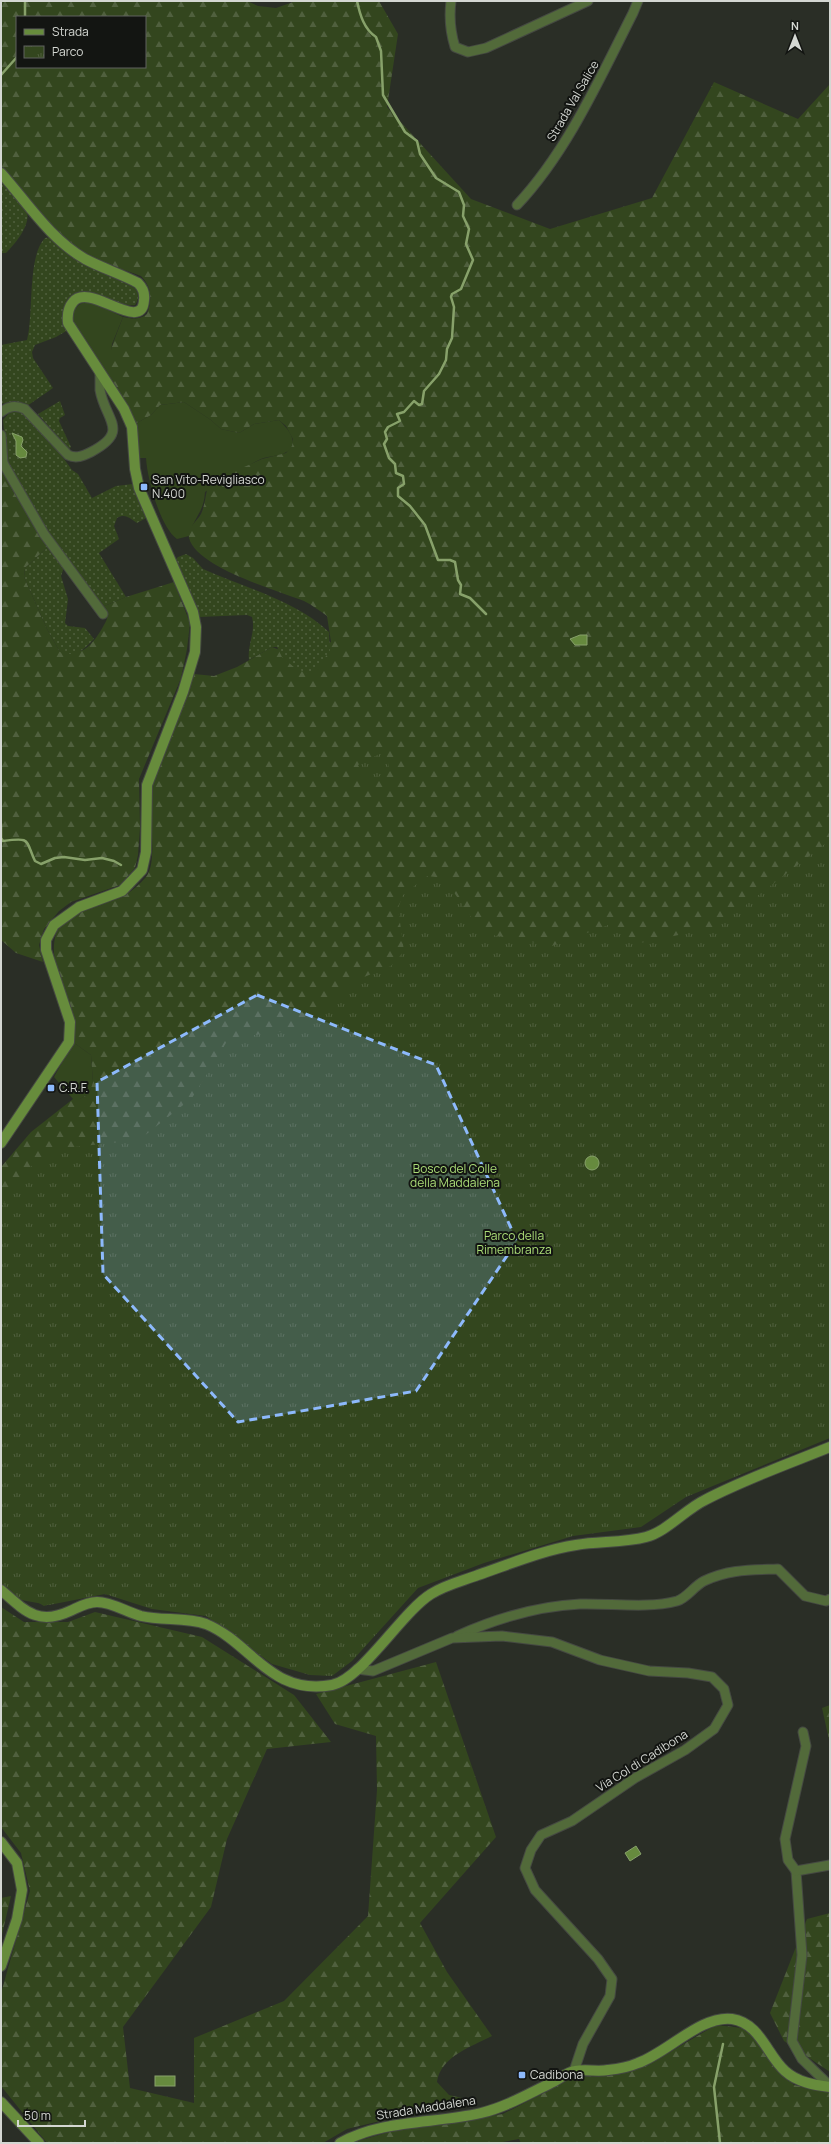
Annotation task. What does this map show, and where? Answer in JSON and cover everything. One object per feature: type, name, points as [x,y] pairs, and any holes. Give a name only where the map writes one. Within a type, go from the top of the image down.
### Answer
[{"type":"street","points":[[451,1],[449,15],[451,35],[455,47],[468,52],[486,48],[588,1]]},
{"type":"street","name":"Strada Val Salice","points":[[517,205],[539,182],[589,99],[638,1]]},
{"type":"street","points":[[1,173],[41,221],[75,252],[85,259],[135,281],[142,286],[144,302],[140,310],[136,312],[126,312],[91,297],[79,297],[70,305],[67,316],[70,328],[124,409],[132,427],[135,469],[139,488],[193,612],[196,626],[195,652],[183,692],[147,785],[146,852],[142,870],[134,881],[122,891],[79,907],[69,913],[54,925],[48,936],[46,950],[48,960],[70,1022],[69,1042],[1,1143]]},
{"type":"street","points":[[1,412],[11,406],[18,406],[24,409],[68,455],[73,458],[85,455],[105,445],[109,441],[113,429],[112,418],[100,390],[100,374]]},
{"type":"street","points":[[1,435],[2,465],[44,534],[103,614]]},
{"type":"street","points":[[1,1590],[30,1613],[38,1617],[49,1618],[62,1615],[87,1603],[97,1602],[108,1604],[140,1616],[205,1624],[233,1641],[260,1666],[279,1678],[289,1682],[306,1685],[335,1685],[344,1680],[357,1669],[413,1609],[433,1592],[498,1568],[559,1548],[577,1544],[648,1537],[704,1500],[830,1447]]},
{"type":"street","name":"Via Col di Cadibona","points":[[357,1669],[373,1670],[490,1622],[533,1611],[578,1604],[648,1605],[678,1600],[703,1582],[734,1570],[778,1569],[806,1596],[826,1601],[830,1599]]},
{"type":"street","name":"Via Col di Cadibona","points":[[452,1638],[502,1636],[552,1642],[600,1660],[648,1671],[688,1673],[712,1677],[724,1689],[728,1705],[714,1729],[685,1750],[635,1778],[572,1821],[541,1835],[531,1850],[525,1868],[535,1890],[598,1959],[612,1979],[610,1996],[583,2044],[574,2071]]},
{"type":"street","points":[[803,1732],[806,1746],[785,1839],[788,1860],[796,1871],[802,1955],[792,2041],[802,2059],[830,2087]]},
{"type":"street","points":[[1,1842],[17,1863],[22,1890],[17,1919],[1,1966]]},
{"type":"street","points":[[796,1871],[830,1865]]},
{"type":"street","name":"Strada Maddalena","points":[[340,2143],[356,2134],[386,2126],[423,2123],[482,2113],[514,2102],[574,2071],[608,2070],[638,2063],[668,2048],[700,2026],[718,2020],[733,2019],[750,2026],[789,2073],[804,2081],[830,2087]]},
{"type":"street","points":[[1,2102],[39,2143]]},
{"type":"highlighted area","points":[[257,995],[436,1065],[517,1241],[416,1391],[238,1422],[103,1274],[97,1082]]},
{"type":"green space","name":"Bosco del Colle della Maddalena","points":[[1,1],[247,1],[258,6],[276,8],[296,1],[379,1],[398,34],[387,107],[471,199],[550,229],[652,198],[714,82],[798,119],[830,84],[830,1422],[207,1607],[88,1592],[44,1606],[1,1581],[1,1167],[31,1132],[73,1099],[80,1099],[89,1094],[93,1082],[91,1055],[73,1042],[74,1028],[72,1014],[55,961],[54,948],[56,934],[60,926],[75,913],[117,899],[130,892],[146,877],[150,870],[152,861],[150,800],[152,788],[194,674],[214,676],[237,667],[272,647],[280,650],[283,657],[331,642],[327,616],[304,601],[239,577],[222,568],[207,559],[195,549],[189,538],[189,531],[203,510],[210,482],[262,459],[286,453],[292,446],[293,439],[286,426],[279,420],[254,424],[239,433],[221,429],[211,420],[184,402],[160,405],[151,415],[135,424],[112,386],[108,373],[108,365],[109,357],[123,317],[136,318],[147,314],[150,304],[150,294],[145,280],[141,276],[96,259],[82,251],[59,234],[38,212],[1,167]]},
{"type":"green space","points":[[1,181],[21,202],[28,215],[22,233],[6,253],[1,253]]},
{"type":"green space","points":[[51,237],[83,263],[135,288],[138,294],[137,301],[135,305],[127,305],[90,293],[81,292],[73,294],[67,301],[63,312],[68,330],[56,337],[35,345],[32,352],[33,358],[53,388],[27,406],[15,402],[1,404],[1,345],[27,340],[33,272],[36,258],[39,247],[45,238]]},
{"type":"green space","points":[[90,301],[123,317],[112,344],[109,379],[72,321],[72,316],[76,307],[82,303]]},
{"type":"green space","points":[[60,401],[65,415],[60,418],[59,421],[71,447],[69,450],[38,414]]},
{"type":"green space","points":[[184,402],[211,420],[221,429],[239,433],[254,424],[279,420],[291,435],[293,443],[290,450],[283,454],[261,459],[205,492],[203,505],[193,524],[189,536],[177,539],[165,524],[160,513],[152,489],[146,458],[140,458],[135,424],[151,415],[160,405]]},
{"type":"green space","points":[[17,410],[24,412],[59,452],[72,470],[78,474],[92,498],[116,486],[133,484],[146,518],[137,523],[125,516],[117,518],[114,526],[119,539],[99,553],[126,597],[102,607],[64,558],[15,480],[7,460],[3,420],[10,412]]},
{"type":"green space","points":[[3,472],[49,546],[25,568],[24,577],[47,629],[60,652],[80,651],[92,642],[100,633],[107,619],[102,607],[126,597],[174,582],[190,623],[187,649],[181,678],[139,779],[140,828],[138,855],[135,868],[120,885],[71,902],[59,911],[44,929],[39,945],[43,962],[16,953],[1,940],[1,475]]},
{"type":"green space","points":[[49,546],[64,567],[61,576],[68,599],[65,623],[68,626],[85,628],[94,639],[83,650],[71,654],[60,652],[47,629],[24,577],[25,568]]},
{"type":"green space","points":[[186,554],[193,558],[203,569],[301,611],[329,632],[330,651],[311,675],[295,668],[282,657],[277,647],[272,647],[249,660],[249,649],[253,628],[252,617],[247,615],[199,617],[186,581],[175,560]]},
{"type":"green space","points":[[385,751],[390,771],[367,783],[358,765]]},
{"type":"green space","name":"Parco della Rimembranza","points":[[830,840],[830,1438],[686,1497],[641,1527],[573,1536],[484,1563],[418,1588],[352,1661],[332,1676],[310,1675],[272,1664],[206,1616],[152,1609],[105,1594],[49,1605],[21,1600],[1,1584],[1,1208],[22,1173],[55,1149],[139,1140],[192,1098],[229,1038],[296,1030],[310,1023],[347,984],[391,966],[404,951],[398,908],[403,895],[427,876],[444,878],[482,933],[552,946],[608,925],[635,944],[717,927]]},
{"type":"green space","points":[[73,1042],[91,1055],[93,1082],[89,1094],[80,1099],[73,1099],[54,1077]]},
{"type":"green space","points":[[1,1607],[24,1622],[68,1622],[95,1612],[202,1637],[294,1695],[331,1742],[267,1749],[227,1839],[211,1907],[123,2027],[130,2088],[194,2103],[194,2038],[284,2001],[368,1916],[377,1790],[376,1736],[335,1724],[316,1694],[436,1662],[496,1837],[420,1923],[447,1972],[492,2036],[458,2053],[444,2065],[437,2082],[449,2095],[475,2101],[477,2105],[388,2119],[347,2129],[323,2143],[47,2143],[1,2086],[1,1993],[30,1891],[21,1853],[1,1827]]},
{"type":"green space","points":[[830,1705],[830,1744],[822,1708]]},
{"type":"green space","points":[[11,1896],[1,1939],[1,1898]]},
{"type":"green space","points":[[830,1913],[830,2072],[784,2041],[770,2013],[807,1919]]},
{"type":"green space","points":[[716,2025],[742,2028],[757,2039],[776,2065],[794,2085],[830,2091],[830,2143],[521,2143],[519,2139],[497,2143],[351,2143],[389,2132],[503,2114],[574,2077],[607,2076],[653,2062]]},
{"type":"shaded area","points":[[12,433],[22,437],[23,440],[21,446],[27,452],[26,457],[20,458],[16,455],[16,441]]},
{"type":"shaded area","points":[[580,635],[587,635],[587,645],[575,645],[570,639]]},
{"type":"shaded area","points":[[592,1156],[597,1158],[599,1163],[597,1168],[592,1170],[587,1168],[585,1163],[587,1158]]},
{"type":"shaded area","points":[[636,1846],[641,1854],[630,1861],[625,1853]]},
{"type":"shaded area","points":[[155,2076],[175,2076],[175,2086],[155,2086]]},
{"type":"waterway","points":[[25,1],[25,16]]},
{"type":"waterway","points":[[357,1],[363,21],[368,30],[376,37],[381,51],[383,95],[405,132],[417,141],[420,154],[436,178],[459,192],[464,205],[463,216],[469,229],[466,244],[473,260],[461,289],[452,294],[451,297],[454,307],[452,338],[447,349],[446,360],[439,374],[424,391],[422,404],[419,405],[414,401],[404,412],[397,414],[400,421],[388,427],[385,432],[387,439],[384,444],[389,458],[395,464],[396,473],[403,476],[404,484],[398,488],[398,496],[410,506],[425,525],[438,560],[450,560],[455,562],[458,580],[461,585],[460,594],[470,598],[486,614]]},
{"type":"waterway","points":[[1,75],[16,58]]},
{"type":"waterway","points":[[1,824],[1,838],[3,841],[23,840],[28,844],[35,861],[41,864],[55,858],[64,857],[85,860],[102,858],[114,861],[121,865]]},
{"type":"waterway","points":[[720,2143],[714,2087],[723,2044]]},
{"type":"place","name":"San Vito-Revigliasco N.400","points":[[144,487]]},
{"type":"place","name":"C.R.F.","points":[[51,1088]]},
{"type":"place","name":"Cadibona","points":[[522,2075]]}]
